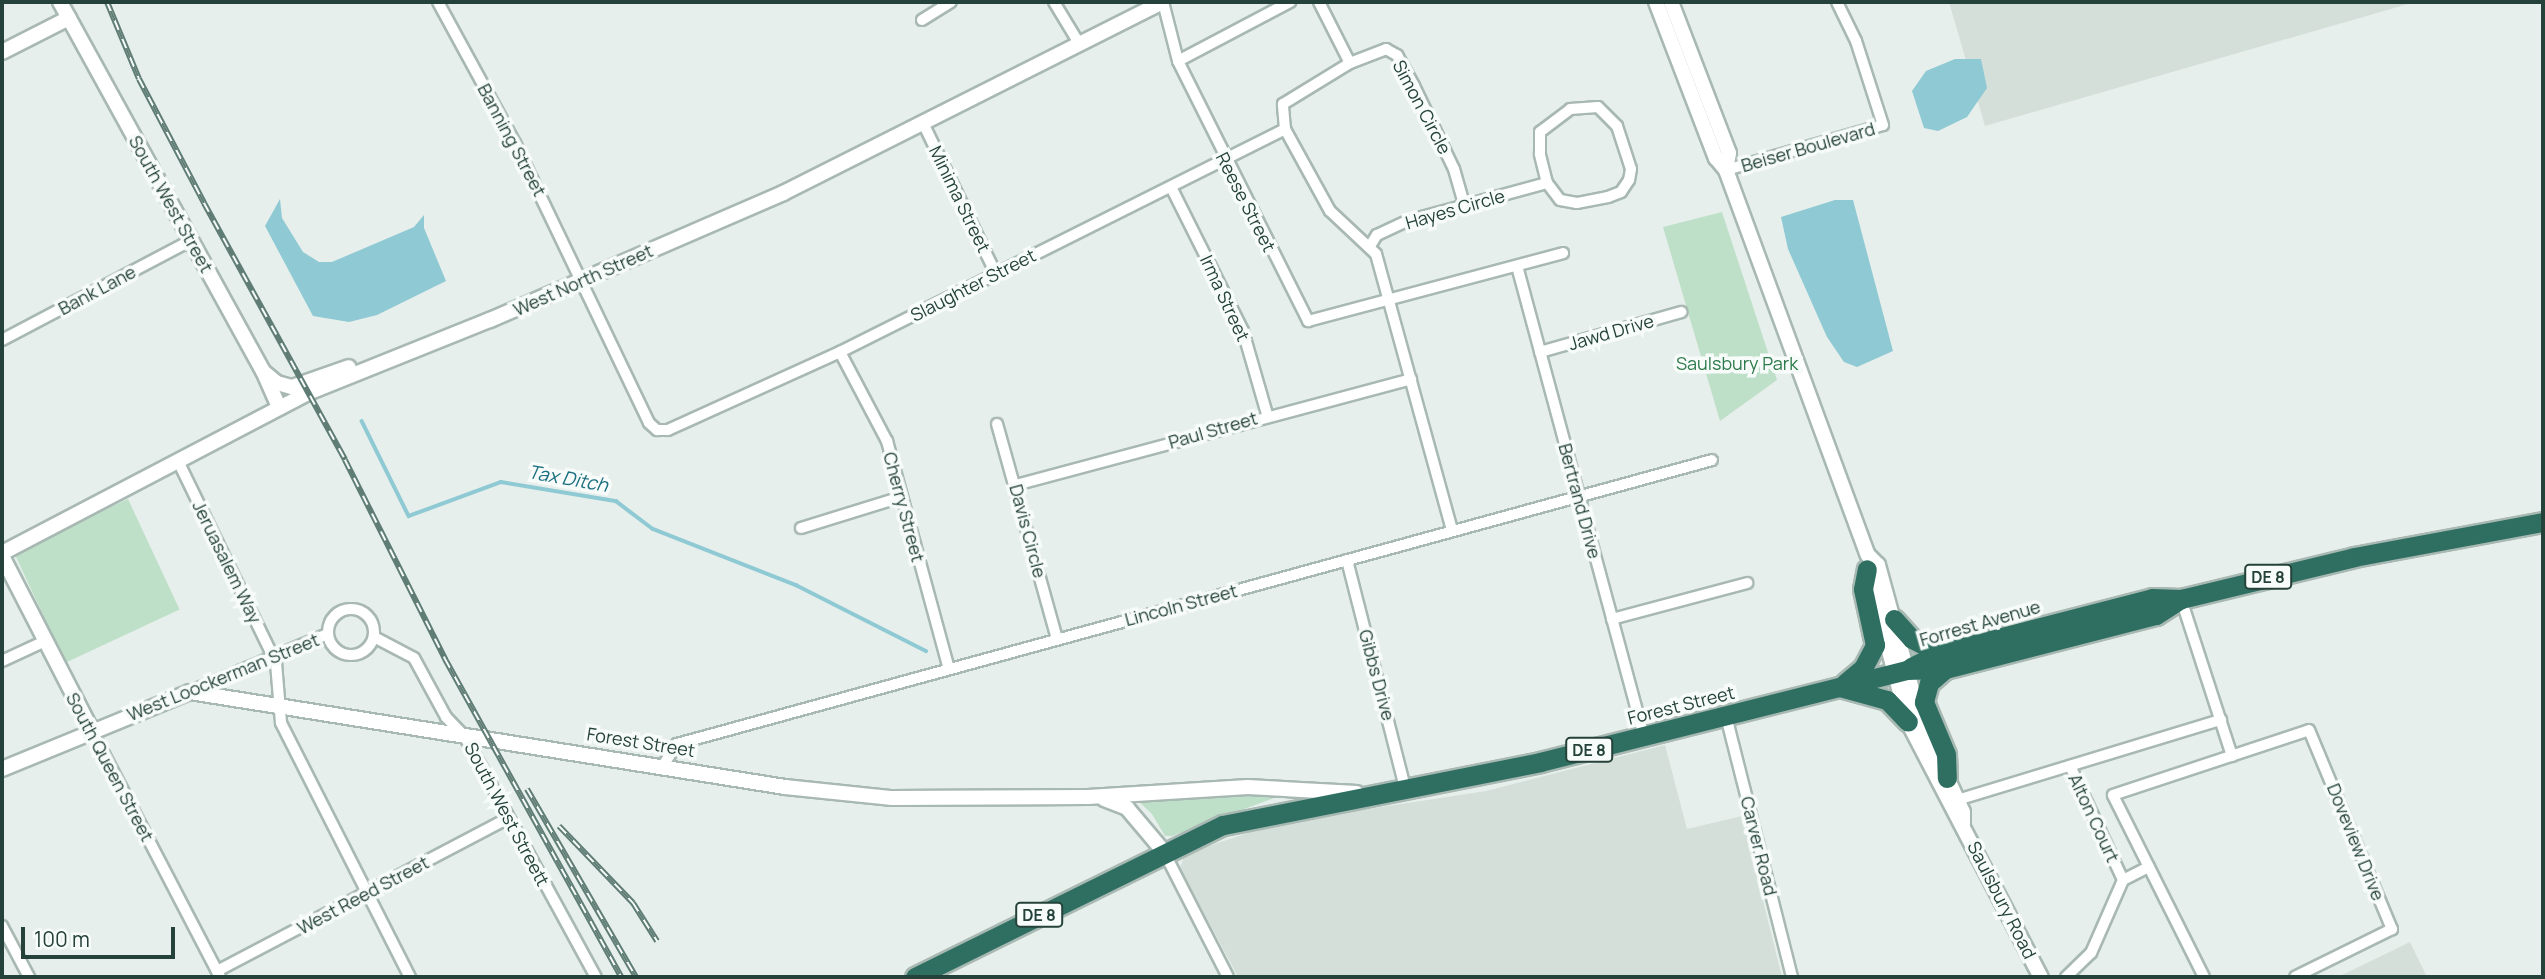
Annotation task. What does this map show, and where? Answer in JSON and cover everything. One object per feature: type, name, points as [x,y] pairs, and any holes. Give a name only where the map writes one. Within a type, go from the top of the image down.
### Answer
[{"type":"highway","name":"Forrest Avenue","points":[[1900,671],[2156,615],[2182,599],[2354,557],[2543,522]]},
{"type":"highway","points":[[1839,687],[1863,668],[1875,645],[1863,589],[1867,562]]},
{"type":"highway","points":[[1894,619],[1912,639],[1942,661],[1929,683],[1924,702],[1945,754],[1947,778]]},
{"type":"highway","name":"Forest Street","points":[[1164,852],[1223,825],[1406,791],[1644,736],[1900,671]]},
{"type":"highway","points":[[1839,687],[1886,700],[1908,722]]},
{"type":"highway","name":"DE 8","points":[[915,977],[1164,852]]},
{"type":"main road","name":"South West Street","points":[[60,2],[263,371],[279,407]]},
{"type":"main road","name":"West North Street","points":[[2,555],[279,407],[783,193],[923,125],[1162,2]]},
{"type":"main road","points":[[1656,2],[1716,158],[1726,170],[1867,562],[1900,671]]},
{"type":"main road","points":[[1671,2],[1729,153],[1726,170]]},
{"type":"main road","points":[[2,52],[69,18]]},
{"type":"main road","points":[[263,371],[277,383],[292,387],[405,354]]},
{"type":"main road","name":"South Queen Street","points":[[2,555],[92,731]]},
{"type":"main road","points":[[1867,562],[1878,565],[1894,619],[1900,671]]},
{"type":"main road","name":"Saulsbury Road","points":[[1900,671],[1908,722],[1954,816],[1963,823]]},
{"type":"main road","name":"Saulsbury Road","points":[[1900,671],[1958,800],[1963,823],[2041,977]]},
{"type":"main road","name":"Forest Street","points":[[190,692],[662,767],[892,798],[1088,797],[1248,787],[1383,794]]},
{"type":"main road","name":"West Loockerman Street","points":[[2,769],[190,692]]},
{"type":"main road","name":"Forest Street","points":[[1088,797],[1127,808],[1164,852]]},
{"type":"street","name":"Banning Street","points":[[438,2],[583,279],[649,423],[657,430]]},
{"type":"street","points":[[922,20],[951,2]]},
{"type":"street","points":[[1054,2],[1080,45]]},
{"type":"street","name":"Reese Street","points":[[1162,2],[1178,61],[1224,159],[1308,321],[1563,253]]},
{"type":"street","points":[[1178,61],[1290,2]]},
{"type":"street","points":[[1319,2],[1350,63]]},
{"type":"street","name":"Beiser Boulevard","points":[[1726,170],[1883,125],[1856,41],[1837,2]]},
{"type":"street","name":"Simon Circle","points":[[1285,129],[1283,104],[1350,63],[1377,50],[1397,55],[1454,169],[1464,205]]},
{"type":"street","points":[[1598,107],[1608,113],[1631,169],[1621,192],[1577,203],[1560,200],[1547,183],[1540,154],[1540,132],[1570,109],[1598,107]]},
{"type":"street","name":"Minima Street","points":[[923,125],[996,274]]},
{"type":"street","points":[[1285,129],[1330,211],[1370,246],[1389,299],[1452,530]]},
{"type":"street","name":"Slaughter Street","points":[[657,430],[668,430],[839,352],[1285,129]]},
{"type":"street","name":"Hayes Circle","points":[[1370,246],[1382,232],[1464,205],[1547,183]]},
{"type":"street","name":"Irma Street","points":[[1171,187],[1243,331],[1267,415]]},
{"type":"street","name":"Bank Lane","points":[[2,340],[192,240]]},
{"type":"street","name":"Bertrand Drive","points":[[1517,265],[1644,736]]},
{"type":"street","name":"Jawd Drive","points":[[1540,352],[1681,312]]},
{"type":"street","name":"Cherry Street","points":[[839,352],[887,441],[949,670]]},
{"type":"street","name":"Paul Street","points":[[1016,485],[1267,415],[1411,379]]},
{"type":"street","name":"Davis Circle","points":[[996,424],[1016,485],[1057,639]]},
{"type":"street","name":"Lincoln Street","points":[[662,767],[677,744],[1712,460]]},
{"type":"street","name":"Jeruasalem Way","points":[[178,461],[273,656],[281,723],[410,977]]},
{"type":"street","points":[[801,528],[901,497]]},
{"type":"street","name":"Gibbs Drive","points":[[1347,560],[1406,791]]},
{"type":"street","points":[[1612,619],[1747,583]]},
{"type":"street","points":[[2182,599],[2232,756]]},
{"type":"street","points":[[347,610],[366,615],[374,636],[368,648],[353,656],[336,650],[327,635],[331,620],[347,610]]},
{"type":"street","name":"West Loockerman Street","points":[[190,692],[327,635]]},
{"type":"street","name":"South West Streett","points":[[374,636],[414,658],[446,717],[465,737],[596,977]]},
{"type":"street","points":[[2,661],[45,641]]},
{"type":"street","name":"Carver Road","points":[[1726,716],[1792,977]]},
{"type":"street","points":[[1958,800],[2221,720]]},
{"type":"street","name":"Doveview Drive","points":[[2204,977],[2113,795],[2309,730],[2392,929],[2295,977]]},
{"type":"street","name":"South Queen Street","points":[[92,731],[218,974]]},
{"type":"street","name":"Alton Court","points":[[2066,977],[2091,953],[2123,880],[2070,766]]},
{"type":"street","name":"West Reed Street","points":[[218,974],[508,818]]},
{"type":"street","points":[[1164,852],[1228,977]]},
{"type":"street","points":[[2123,880],[2149,867]]},
{"type":"street","points":[[2,926],[29,977]]},
{"type":"shaded area","points":[[1949,2],[2408,2],[2408,4],[1985,126]]},
{"type":"shaded area","points":[[1665,745],[1687,829],[1742,816],[1782,977],[1238,977],[1180,868],[1185,854],[1277,823],[1486,791]]},
{"type":"shaded area","points":[[2410,942],[2427,977],[2338,977]]},
{"type":"green space","name":"Saulsbury Park","points":[[1722,212],[1777,380],[1720,421],[1663,227]]},
{"type":"green space","points":[[128,499],[180,610],[65,663],[14,552]]},
{"type":"green space","points":[[1275,793],[1277,797],[1172,836],[1165,836],[1152,814],[1135,798]]},
{"type":"water","points":[[1955,59],[1981,59],[1987,88],[1967,117],[1938,131],[1924,128],[1912,91],[1926,71]]},
{"type":"water","points":[[280,199],[282,218],[303,252],[319,262],[332,262],[414,227],[424,215],[424,228],[446,281],[377,315],[349,322],[313,316],[265,226]]},
{"type":"water","points":[[1835,200],[1853,200],[1893,351],[1857,367],[1844,362],[1827,337],[1788,249],[1781,217]]},
{"type":"waterway","name":"Tax Ditch","points":[[362,421],[409,516],[501,482],[616,501],[653,529],[796,585],[926,651]]},
{"type":"railway","points":[[107,2],[139,79],[204,203],[345,460],[445,659],[621,977]]},
{"type":"railway","points":[[527,789],[636,977]]},
{"type":"railway","points":[[559,826],[633,903],[657,941]]}]
